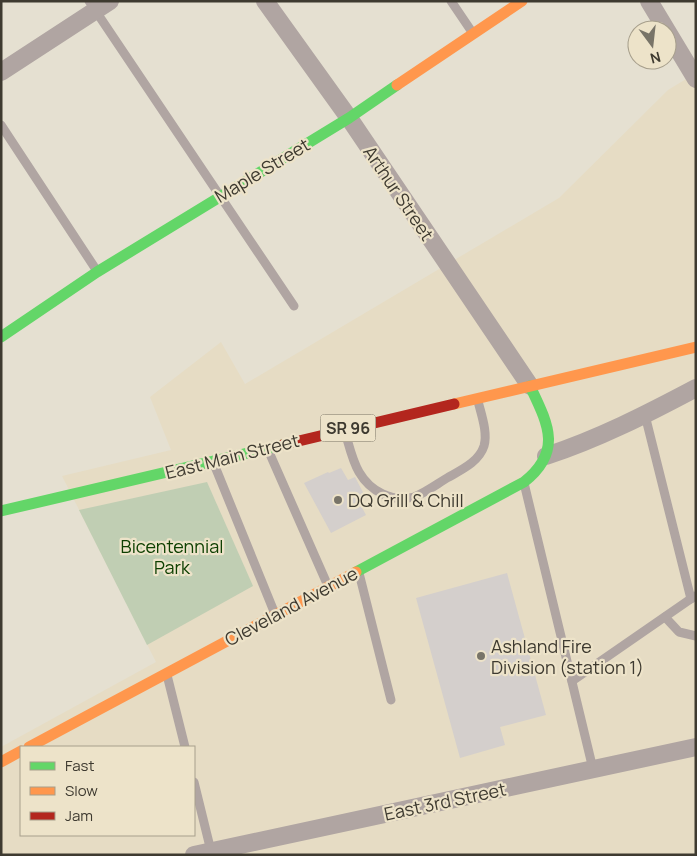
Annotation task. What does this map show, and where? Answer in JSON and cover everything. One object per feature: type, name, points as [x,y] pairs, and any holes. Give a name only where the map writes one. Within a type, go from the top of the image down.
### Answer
[{"type":"main road","name":"Maple Street","points":[[1,336],[97,272],[349,118],[522,1]]},
{"type":"main road","name":"East Main Street","points":[[1,511],[696,347]]},
{"type":"main road","points":[[530,386],[545,419],[550,437],[546,456]]},
{"type":"main road","name":"Cleveland Avenue","points":[[31,746],[524,482],[539,468],[546,456]]},
{"type":"main road","points":[[1,762],[20,752]]},
{"type":"street","name":"Arthur Street","points":[[265,1],[349,118],[530,386]]},
{"type":"street","points":[[649,1],[696,79]]},
{"type":"street","points":[[1,72],[98,4]]},
{"type":"street","points":[[546,456],[578,446],[645,415],[696,388]]},
{"type":"street","name":"East 3rd Street","points":[[203,853],[696,747]]},
{"type":"lane","points":[[451,1],[474,34]]},
{"type":"lane","points":[[98,4],[220,196],[294,306]]},
{"type":"lane","points":[[1,125],[97,272]]},
{"type":"lane","points":[[344,429],[358,470],[370,486],[388,497],[402,499],[415,496],[466,467],[476,459],[484,446],[485,431],[478,398]]},
{"type":"lane","points":[[572,681],[693,598],[645,415]]},
{"type":"lane","points":[[267,447],[328,586]]},
{"type":"lane","points":[[213,460],[275,615]]},
{"type":"lane","points":[[524,482],[593,769]]},
{"type":"lane","points":[[358,570],[391,700]]},
{"type":"lane","points":[[665,617],[678,632],[696,636]]},
{"type":"lane","points":[[166,673],[185,746]]},
{"type":"lane","points":[[195,790],[203,853]]},
{"type":"shaded area","points":[[696,73],[696,855],[1,855],[1,747],[156,662],[62,476],[171,450],[150,397],[221,342],[245,384],[559,198],[668,90]]},
{"type":"green space","name":"Bicentennial Park","points":[[207,482],[253,586],[147,645],[79,510]]},
{"type":"building","name":"DQ Grill & Chill","points":[[341,468],[348,480],[355,477],[366,498],[359,502],[366,515],[331,533],[304,483]]},
{"type":"building","name":"Ashland Fire Division (station 1)","points":[[507,573],[546,715],[500,727],[505,745],[460,758],[416,598]]},
{"type":"traffic: fast","points":[[1,337],[97,272],[349,118],[397,85]]},
{"type":"traffic: fast","points":[[356,572],[524,482],[536,471],[544,459],[548,448],[548,437],[542,413],[530,386]]},
{"type":"traffic: fast","points":[[1,511],[282,445]]},
{"type":"traffic: slow","points":[[397,85],[522,1]]},
{"type":"traffic: slow","points":[[454,404],[696,347]]},
{"type":"traffic: slow","points":[[31,746],[356,572]]},
{"type":"traffic: slow","points":[[1,762],[20,752]]},
{"type":"traffic: jam","points":[[282,445],[454,404]]},
{"type":"place","name":"DQ Grill & Chill","points":[[338,500]]},
{"type":"place","name":"Ashland Fire Division (station 1)","points":[[481,656]]}]
